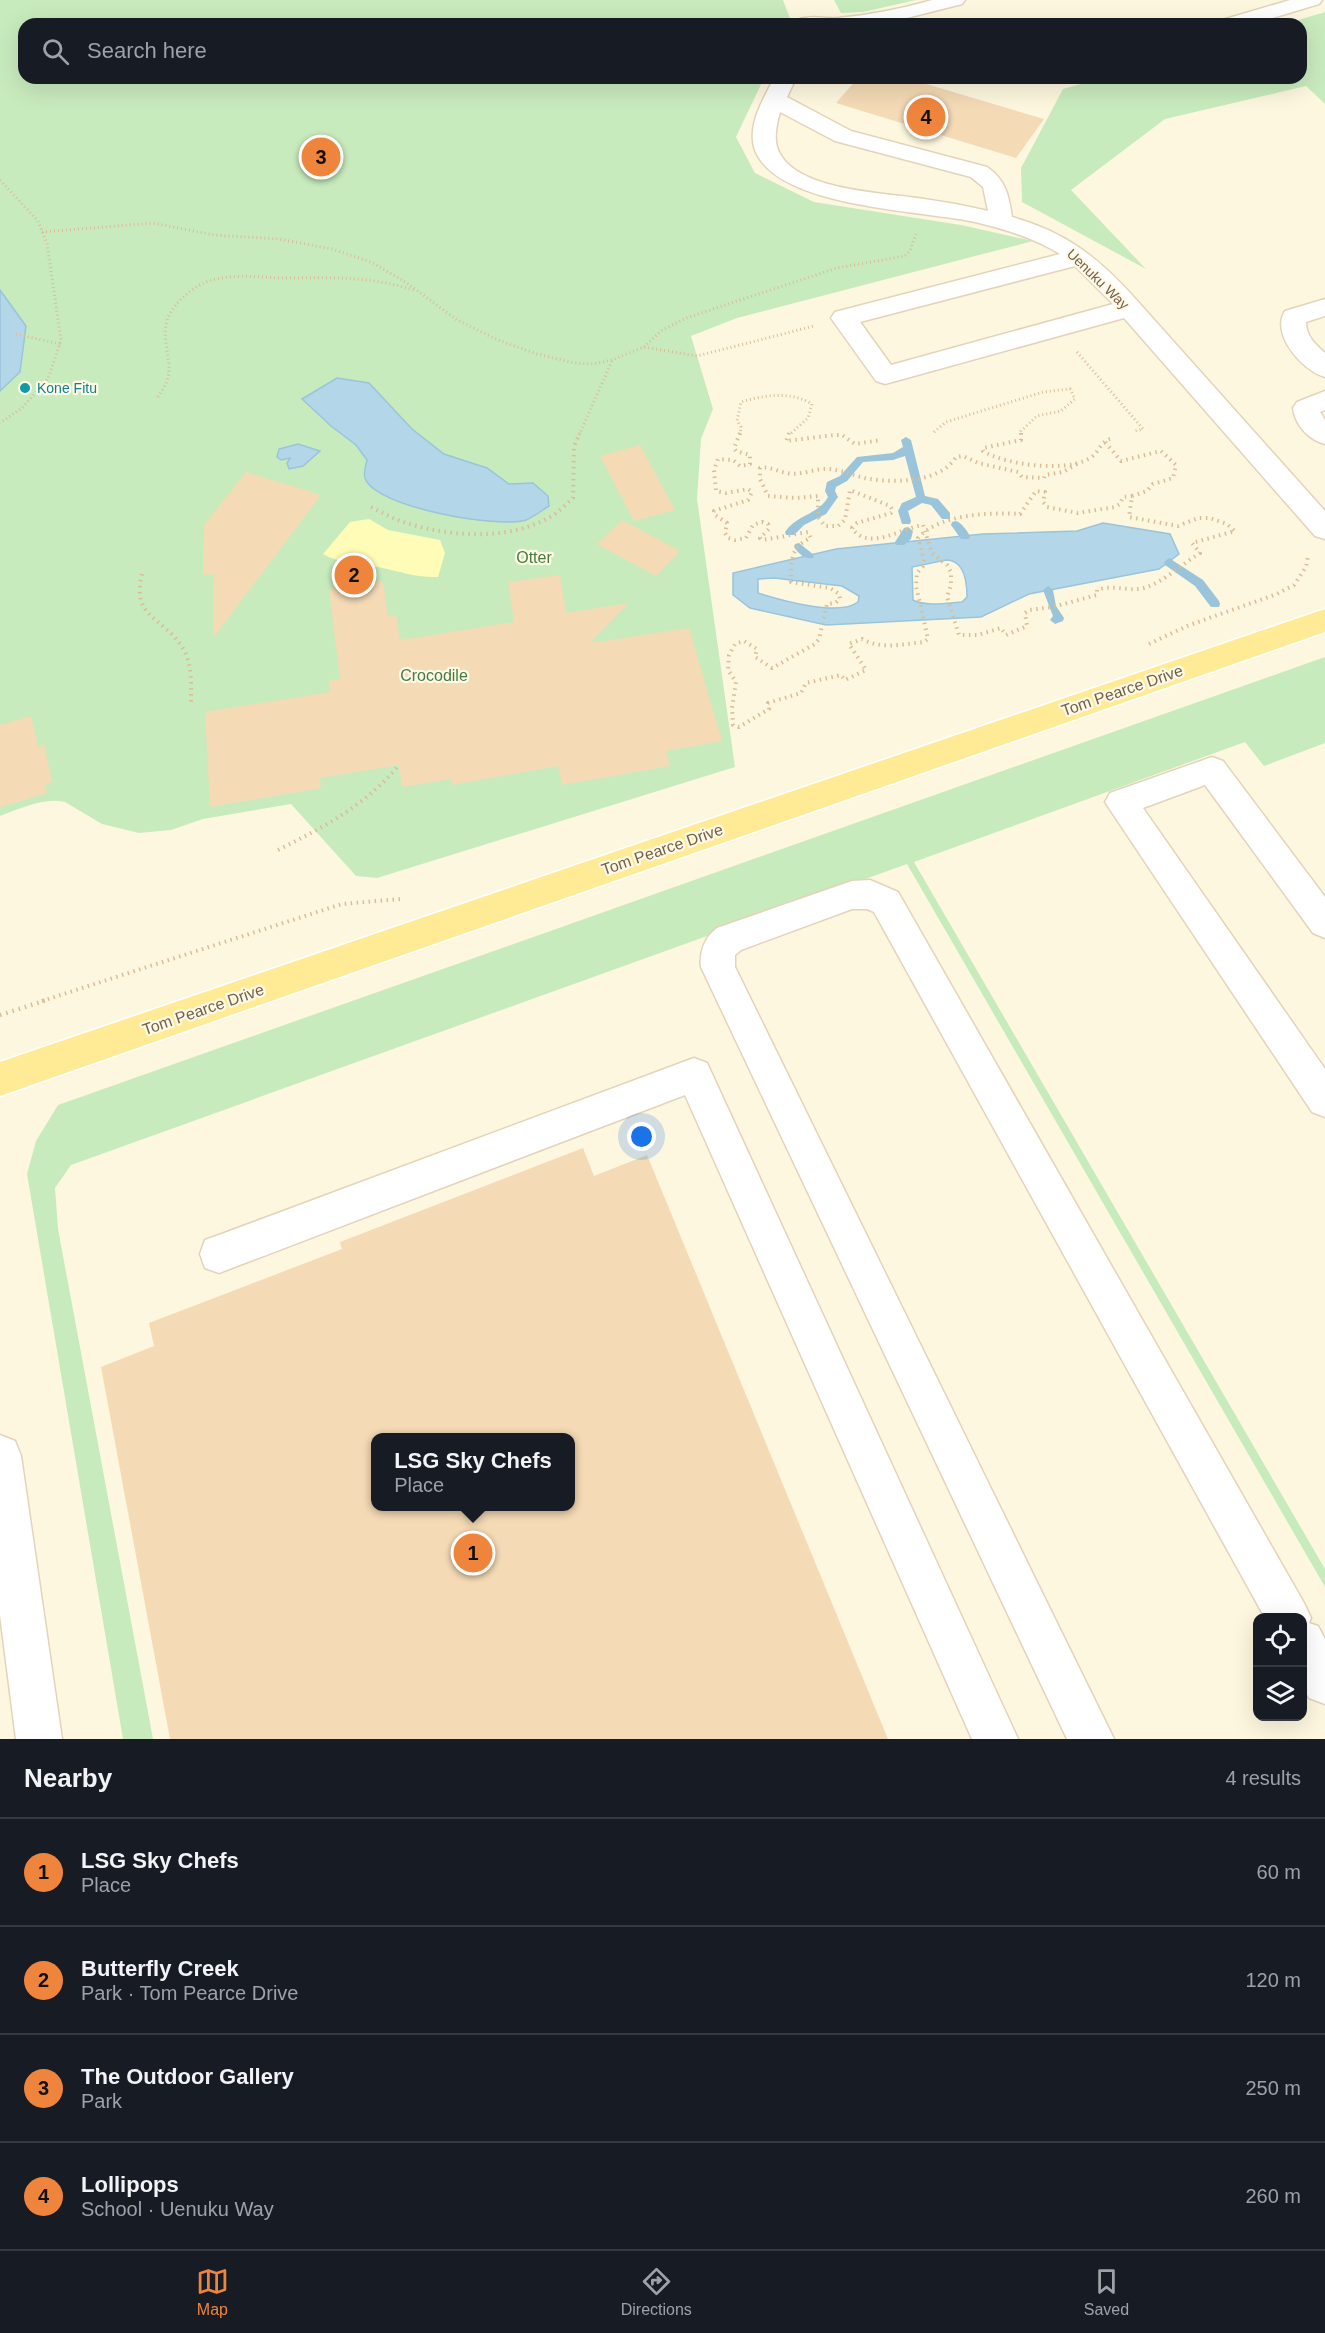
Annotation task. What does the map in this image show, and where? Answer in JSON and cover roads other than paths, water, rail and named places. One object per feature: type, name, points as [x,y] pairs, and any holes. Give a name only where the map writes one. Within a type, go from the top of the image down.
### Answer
[{"type":"main road","name":"Tom Pearce Drive","points":[[0,1079],[1325,620]]},
{"type":"street","points":[[804,0],[806,18]]},
{"type":"street","points":[[882,18],[955,0]]},
{"type":"street","points":[[1249,18],[1312,0]]},
{"type":"street","points":[[897,16],[904,18]]},
{"type":"street","points":[[780,89],[843,136],[979,172],[995,185],[1001,220]]},
{"type":"street","name":"Uenuku Way","points":[[780,89],[764,128],[763,140],[768,157],[781,170],[810,185],[1001,220],[1055,241],[1079,257],[1129,308],[1325,529]]},
{"type":"street","points":[[1079,257],[844,318],[885,375],[1129,308]]},
{"type":"street","points":[[1325,307],[1294,316],[1291,324],[1294,334],[1325,368]]},
{"type":"street","points":[[1325,400],[1306,408],[1306,412],[1308,418],[1325,435]]},
{"type":"street","points":[[1325,923],[1212,770],[1121,802],[1325,1100]]},
{"type":"street","points":[[1091,1739],[719,972],[716,959],[718,950],[729,939],[852,895],[870,894],[885,902],[1287,1613]]},
{"type":"street","points":[[219,1254],[694,1075],[995,1739]]},
{"type":"street","points":[[0,1456],[11,1624],[39,1739]]},
{"type":"street","points":[[1307,1651],[1325,1682]]},
{"type":"water","points":[[0,290],[26,326],[20,372],[0,391]]},
{"type":"water","points":[[337,378],[369,383],[412,429],[444,454],[487,468],[509,484],[533,483],[548,496],[549,506],[526,520],[491,521],[439,513],[413,506],[390,498],[373,488],[364,476],[367,460],[356,445],[302,399]]},
{"type":"water","points":[[298,444],[320,451],[303,466],[289,469],[287,463],[290,458],[281,460],[277,457],[279,449]]},
{"type":"water","points":[[1103,523],[1170,534],[1179,554],[1159,569],[1029,594],[981,617],[826,625],[750,608],[733,595],[733,573],[836,549],[983,534],[1077,531]],"holes":[[[946,560],[952,561],[961,568],[967,597],[962,602],[944,604],[913,600],[912,567]],[[774,578],[842,586],[859,596],[858,602],[849,606],[823,608],[758,593],[758,579]]]},
{"type":"waterway","points":[[906,440],[921,499]]},
{"type":"waterway","points":[[790,532],[800,522],[823,511],[833,497],[830,491],[831,485],[844,478],[860,459],[893,457],[908,448]]},
{"type":"waterway","points":[[906,521],[903,511],[906,506],[921,499]]},
{"type":"waterway","points":[[921,499],[934,502],[946,516]]},
{"type":"waterway","points":[[956,525],[965,536]]},
{"type":"waterway","points":[[900,542],[907,536],[908,531]]},
{"type":"waterway","points":[[799,547],[809,555]]},
{"type":"waterway","points":[[1169,562],[1199,583],[1215,604]]},
{"type":"waterway","points":[[1048,590],[1052,604]]},
{"type":"waterway","points":[[1054,609],[1059,618],[1055,620]]},
{"type":"place","name":"Lollipops","points":[[926,117]]},
{"type":"place","name":"The Outdoor Gallery","points":[[321,157]]},
{"type":"place","name":"Kone Fitu","points":[[25,388]]},
{"type":"place","name":"Butterfly Creek","points":[[354,575]]},
{"type":"place","name":"LSG Sky Chefs","points":[[473,1553]]},
{"type":"park label","name":"Otter","points":[[534,557]]},
{"type":"park label","name":"Crocodile","points":[[434,675]]}]
